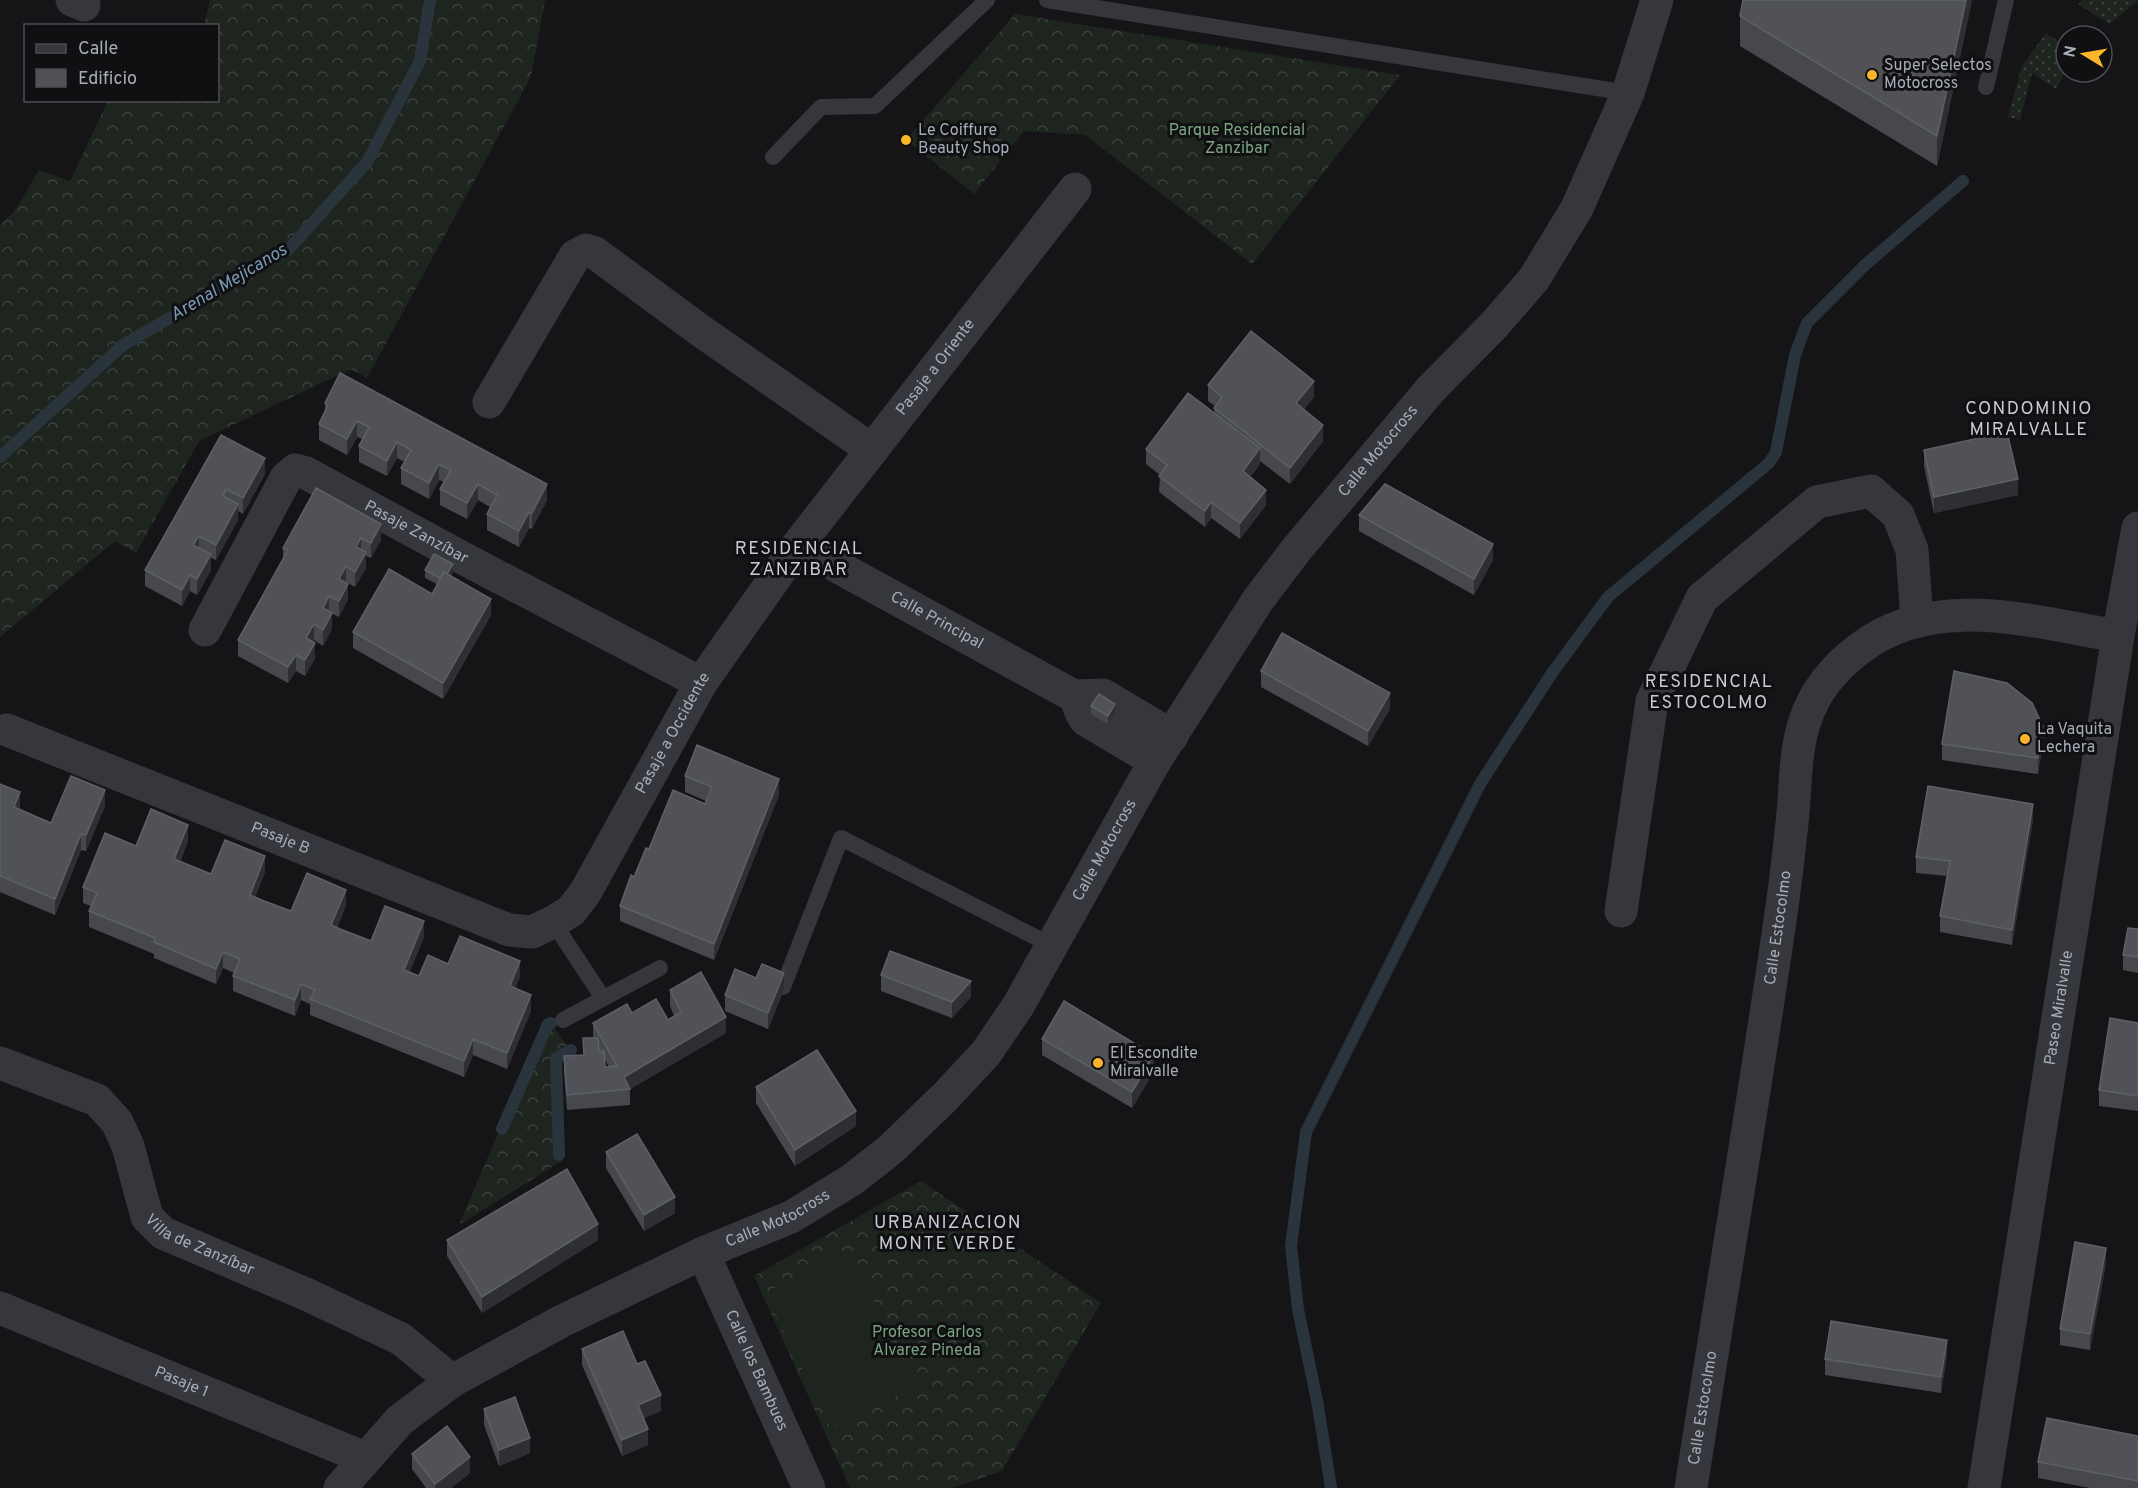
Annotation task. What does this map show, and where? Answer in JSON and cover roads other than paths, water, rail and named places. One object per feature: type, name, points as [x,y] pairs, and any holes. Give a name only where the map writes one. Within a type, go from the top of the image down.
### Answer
[{"type":"street","name":"Calle Motocross","points":[[340,1488],[400,1420],[452,1381],[562,1322],[704,1253],[791,1217],[853,1179],[891,1149],[946,1096],[986,1053],[1018,1006],[1164,748],[1258,600],[1296,550],[1430,390],[1494,325],[1534,279],[1577,208],[1628,93],[1657,0]]},
{"type":"street","name":"Pasaje a Oriente","points":[[798,545],[1075,189]]},
{"type":"street","points":[[489,402],[575,256],[586,250],[595,253],[701,331],[872,450]]},
{"type":"street","name":"Pasaje Zanzíbar","points":[[205,630],[286,478],[295,470],[306,472],[459,556],[701,683]]},
{"type":"street","points":[[1621,911],[1652,701],[1702,598],[1817,501],[1872,491],[1898,515],[1912,549],[1917,621]]},
{"type":"street","name":"Paseo Miralvalle","points":[[1984,1488],[2118,636],[2138,528]]},
{"type":"street","name":"Calle Principal","points":[[798,545],[1074,696],[1103,695],[1164,748]]},
{"type":"street","name":"Pasaje a Occidente","points":[[553,922],[571,911],[585,892],[701,683],[798,545]]},
{"type":"street","name":"Calle Estocolmo","points":[[1691,1488],[1776,945],[1799,745],[1813,699],[1843,662],[1860,648],[1881,635],[1917,621],[1953,615],[1984,614],[2118,636]]},
{"type":"street","name":"Pasaje B","points":[[7,730],[509,930],[532,932],[553,922]]},
{"type":"street","name":"Villa de Zanzíbar","points":[[0,1063],[97,1100],[107,1109],[117,1122],[128,1146],[147,1217],[164,1233],[308,1295],[401,1339],[452,1381]]},
{"type":"street","name":"Calle los Bambues","points":[[704,1253],[809,1488]]},
{"type":"street","name":"Pasaje 1","points":[[0,1308],[365,1458]]},
{"type":"lane","points":[[773,157],[821,107],[875,106],[987,0]]},
{"type":"lane","points":[[1047,0],[1628,93]]},
{"type":"lane","points":[[1986,87],[2006,0]]},
{"type":"lane","points":[[783,987],[841,838],[1051,945]]},
{"type":"lane","points":[[553,922],[603,998]]},
{"type":"lane","points":[[563,1020],[660,968]]},
{"type":"waterway","name":"Arenal Mejicanos","points":[[0,457],[123,345],[289,249],[367,162],[420,61],[430,0]]},
{"type":"waterway","points":[[1331,1488],[1318,1406],[1298,1309],[1291,1246],[1306,1132],[1480,784],[1552,673],[1608,597],[1769,463],[1776,452],[1795,355],[1807,323],[1865,265],[1963,181]]},
{"type":"waterway","points":[[502,1129],[548,1024],[551,1023]]},
{"type":"waterway","points":[[559,1155],[556,1058],[571,1050]]},
{"type":"place","name":"Super Selectos Motocross","points":[[1872,75]]},
{"type":"place","name":"Le Coiffure Beauty Shop","points":[[906,140]]},
{"type":"place","name":"La Vaquita Lechera","points":[[2025,739]]},
{"type":"place","name":"El Escondite Miralvalle","points":[[1098,1063]]},
{"type":"district","name":"CONDOMINIO MIRALVALLE","points":[[2029,419]]},
{"type":"district","name":"RESIDENCIAL ZANZIBAR","points":[[799,559]]},
{"type":"district","name":"RESIDENCIAL ESTOCOLMO","points":[[1709,692]]},
{"type":"district","name":"URBANIZACION MONTE VERDE","points":[[948,1233]]},
{"type":"park label","name":"Parque Residencial Zanzibar","points":[[1237,140]]},
{"type":"park label","name":"Profesor Carlos Alvarez Pineda","points":[[927,1342]]}]
